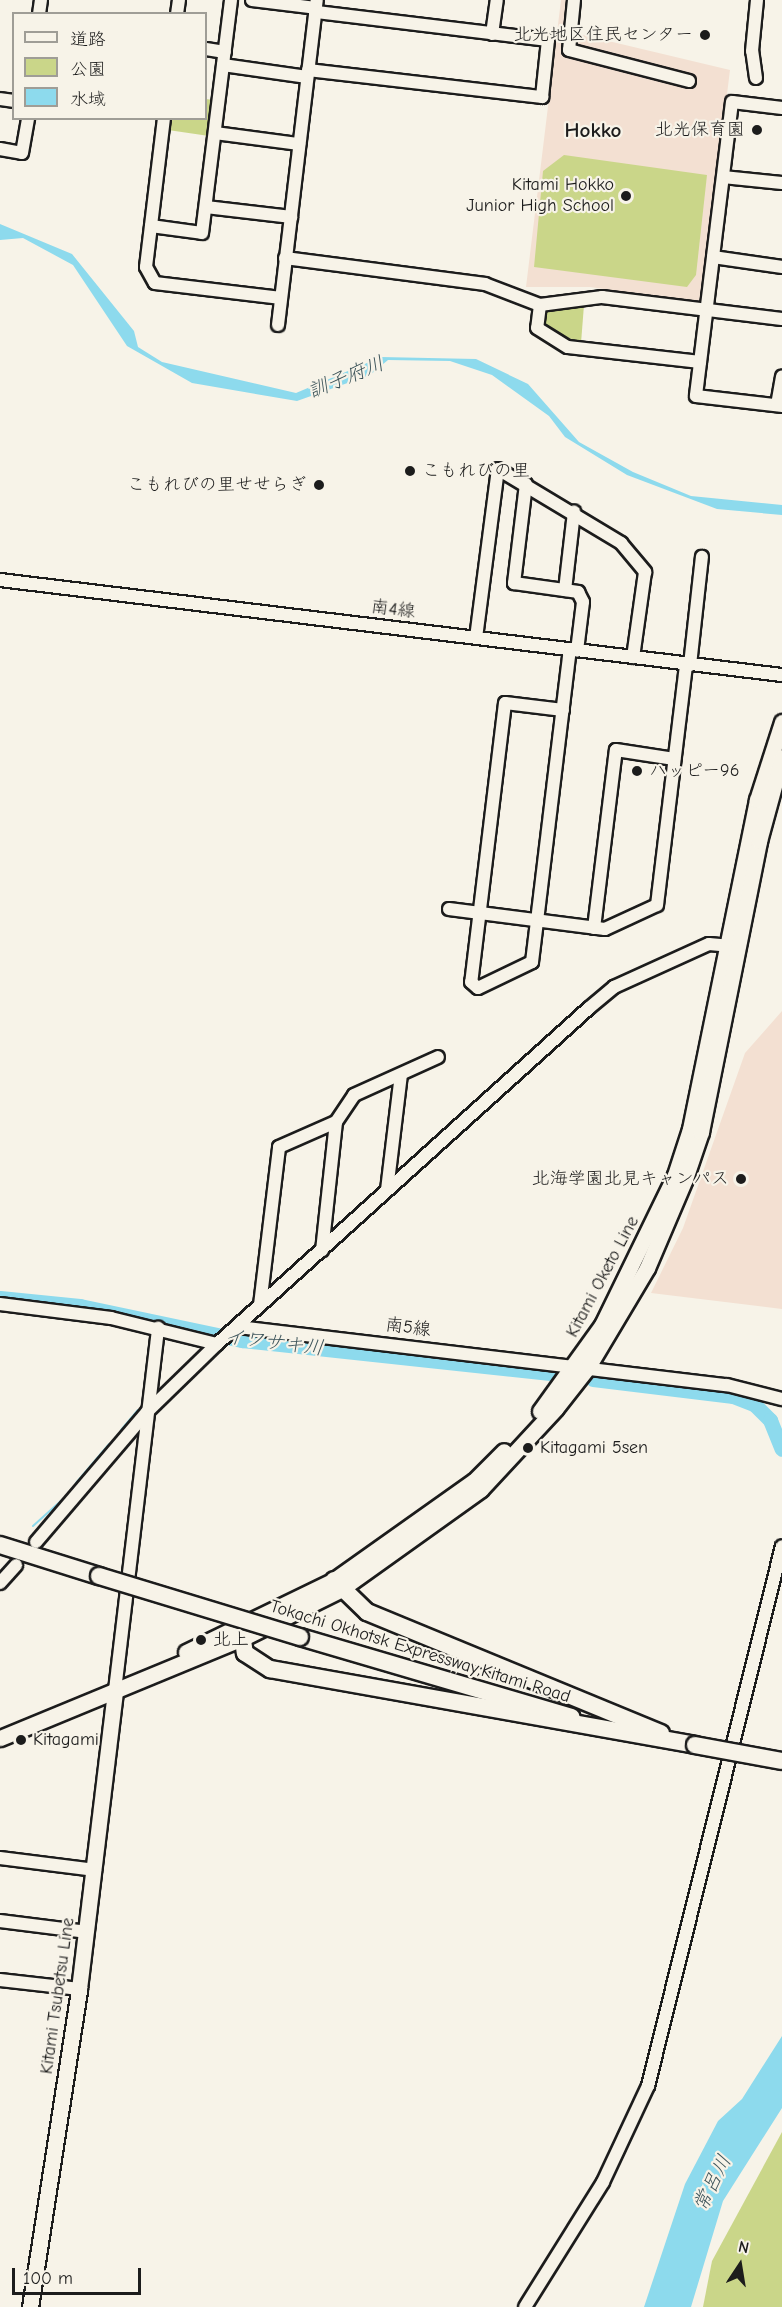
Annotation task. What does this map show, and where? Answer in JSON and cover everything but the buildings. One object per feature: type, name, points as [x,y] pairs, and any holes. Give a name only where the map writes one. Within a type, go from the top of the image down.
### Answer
[{"type":"highway","name":"Tokachi Okhotsk Expressway;Kitami Road","points":[[0,1545],[588,1722],[782,1761]]},
{"type":"highway","name":"Tokachi Okhotsk Expressway;Kitami Road","points":[[0,1550],[52,1562]]},
{"type":"highway","points":[[337,1585],[367,1612],[695,1745]]},
{"type":"highway","points":[[242,1632],[245,1653],[270,1669],[695,1745]]},
{"type":"main road","name":"Kitami Oketo Line","points":[[733,946],[757,800],[782,722]]},
{"type":"main road","name":"Kitami Oketo Line","points":[[0,1738],[115,1690],[242,1632],[337,1585],[474,1481],[518,1438],[581,1366],[634,1265],[675,1175],[690,1130],[733,946],[782,758]]},
{"type":"main road","name":"Kitami Tsubetsu Line","points":[[30,2307],[87,1932],[115,1690]]},
{"type":"street","points":[[151,226],[202,232],[231,0]]},
{"type":"street","points":[[223,65],[542,98],[548,40],[252,0]]},
{"type":"street","points":[[492,34],[497,0]]},
{"type":"street","points":[[574,0],[569,50],[689,81]]},
{"type":"street","points":[[756,78],[752,51],[757,0]]},
{"type":"street","points":[[278,325],[316,7]]},
{"type":"street","points":[[207,49],[225,52]]},
{"type":"street","points":[[782,108],[732,102],[696,396],[780,406],[782,376]]},
{"type":"street","points":[[0,149],[22,153],[28,120]]},
{"type":"street","points":[[164,120],[146,267],[155,283],[281,298]]},
{"type":"street","points":[[215,133],[299,144]]},
{"type":"street","points":[[723,177],[782,183]]},
{"type":"street","points":[[206,207],[291,217]]},
{"type":"street","points":[[713,257],[782,263]]},
{"type":"street","points":[[285,258],[485,284],[540,305],[602,297],[782,319]]},
{"type":"street","points":[[540,305],[537,328],[568,346],[700,362]]},
{"type":"street","points":[[476,638],[498,469],[574,512],[621,543],[645,572],[633,657]]},
{"type":"street","points":[[526,484],[514,583],[578,592],[584,602],[563,710],[530,965],[478,988],[471,982],[505,703],[563,710]]},
{"type":"street","points":[[565,590],[574,512]]},
{"type":"street","points":[[449,909],[605,929],[657,905],[674,759],[702,557]]},
{"type":"street","name":"南4線","points":[[0,580],[782,675]]},
{"type":"street","points":[[594,928],[616,750],[674,759]]},
{"type":"street","points":[[36,1542],[147,1412],[226,1336],[614,987],[709,944],[733,946]]},
{"type":"street","points":[[322,1250],[336,1122],[354,1095],[438,1057]]},
{"type":"street","points":[[387,1190],[401,1075]]},
{"type":"street","points":[[260,1305],[279,1148],[336,1122]]},
{"type":"street","name":"南5線","points":[[0,1304],[226,1336],[581,1366],[727,1385],[782,1399]]},
{"type":"street","points":[[115,1690],[158,1328]]},
{"type":"street","points":[[525,2307],[603,2182],[648,2086],[782,1546]]},
{"type":"street","points":[[0,1583],[16,1565]]},
{"type":"street","points":[[0,1858],[95,1870]]},
{"type":"street","points":[[0,1921],[87,1932]]},
{"type":"street","points":[[0,1980],[79,1989]]},
{"type":"shaded area","name":"Kitami Hokko Junior High School","points":[[561,0],[582,0],[579,34],[730,70],[701,303],[590,287],[526,287]]},
{"type":"shaded area","name":"北海学園北見キャンパス","points":[[782,1011],[782,1309],[651,1293],[683,1228],[745,1053]]},
{"type":"green space","points":[[207,99],[213,100],[209,136],[168,130],[169,120],[207,120]]},
{"type":"green space","points":[[564,155],[707,175],[696,275],[687,287],[534,267],[543,171]]},
{"type":"green space","points":[[584,305],[581,343],[543,327],[545,312]]},
{"type":"green space","points":[[782,2132],[782,2307],[703,2307],[712,2261]]},
{"type":"water","name":"訓子府川","points":[[0,224],[72,254],[134,331],[138,347],[162,362],[296,393],[381,357],[476,359],[528,384],[579,442],[633,472],[691,496],[782,505],[782,515],[717,509],[627,475],[565,437],[549,416],[492,375],[450,361],[388,360],[370,375],[297,401],[192,383],[127,346],[73,265],[23,238],[0,240]]},
{"type":"water","name":"常呂川","points":[[782,2036],[782,2108],[723,2201],[691,2307],[644,2307],[685,2184],[718,2121],[742,2099]]},
{"type":"waterway","name":"イワサキ川","points":[[0,1298],[80,1306],[242,1340],[550,1373]]},
{"type":"waterway","name":"イワサキ川","points":[[593,1379],[733,1396],[754,1404],[770,1420],[782,1449]]},
{"type":"waterway","points":[[121,1430],[138,1410]]},
{"type":"waterway","points":[[76,1483],[109,1444]]},
{"type":"waterway","points":[[33,1526],[63,1499]]},
{"type":"place","name":"北光地区住民センター","points":[[705,35]]},
{"type":"place","name":"北光保育園","points":[[757,130]]},
{"type":"place","name":"Kitami Hokko Junior High School","points":[[626,196]]},
{"type":"place","name":"こもれびの里","points":[[410,471]]},
{"type":"place","name":"こもれびの里せせらぎ","points":[[319,485]]},
{"type":"place","name":"ハッピー96","points":[[637,771]]},
{"type":"place","name":"北海学園北見キャンパス","points":[[741,1179]]},
{"type":"place","name":"Kitagami 5sen","points":[[528,1448]]},
{"type":"place","name":"北上","points":[[201,1640]]},
{"type":"place","name":"Kitagami","points":[[21,1740]]},
{"type":"district","name":"Hokko","points":[[593,130]]}]
